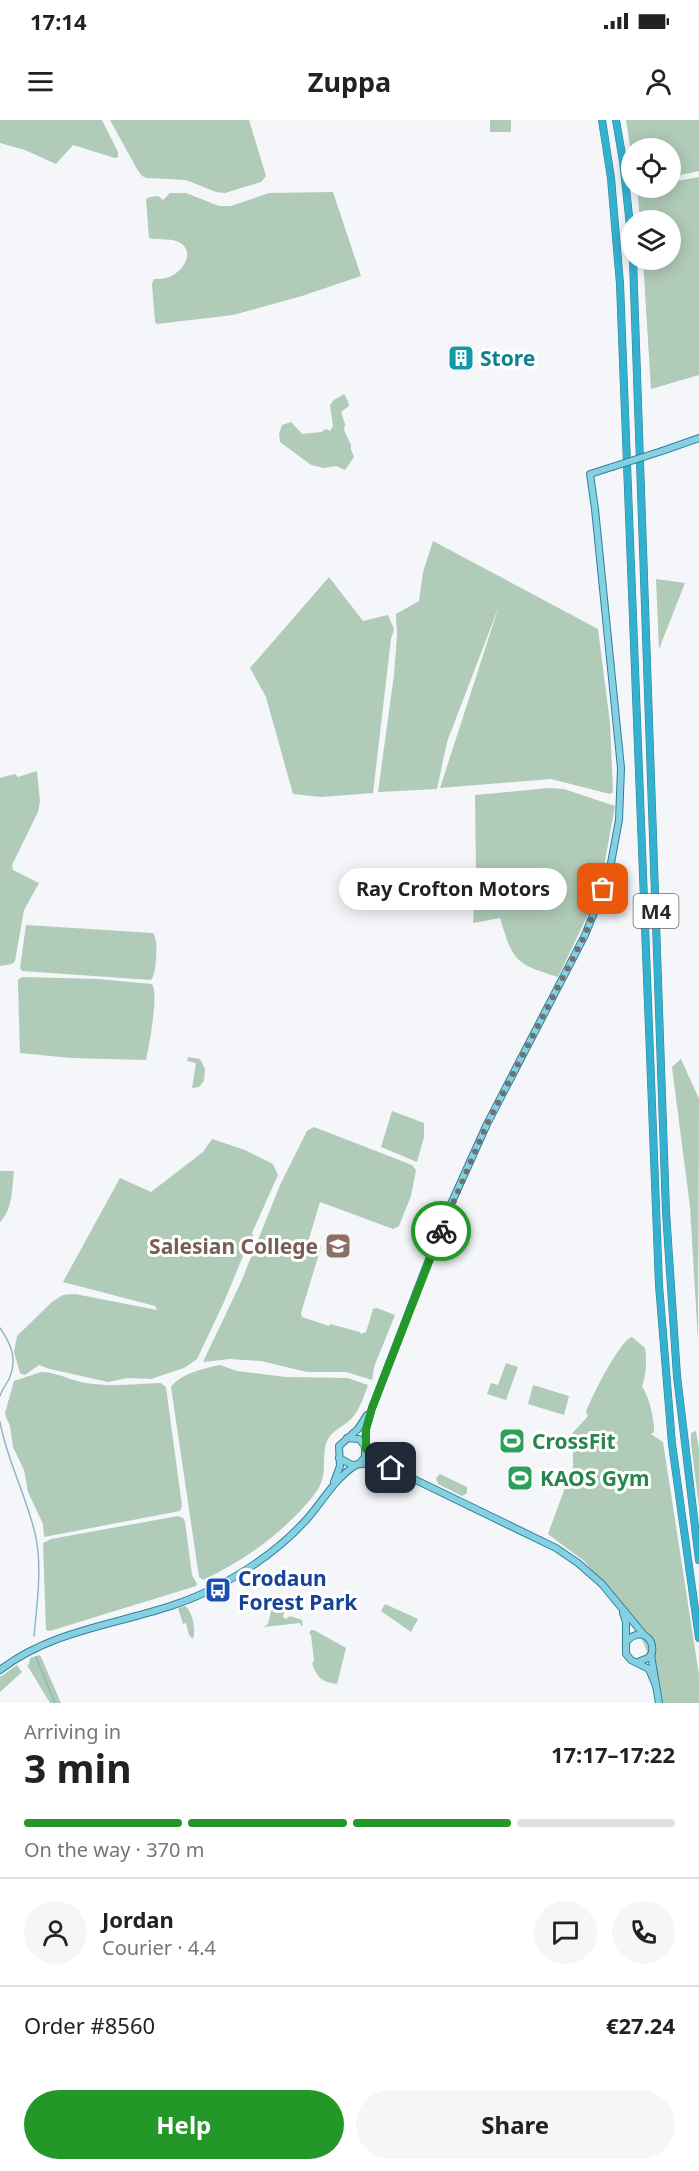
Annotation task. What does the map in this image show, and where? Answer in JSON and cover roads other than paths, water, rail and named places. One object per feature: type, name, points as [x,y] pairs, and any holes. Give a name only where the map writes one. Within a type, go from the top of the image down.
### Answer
[{"type":"highway","name":"M4","points":[[602,120],[620,284],[659,1285],[672,1444],[699,1638]]},
{"type":"highway","points":[[616,120],[628,210]]},
{"type":"highway","name":"M4","points":[[633,270],[667,1234],[677,1376],[699,1560]]},
{"type":"main road","points":[[0,1670],[23,1655],[64,1635],[181,1602],[213,1589],[263,1560],[297,1530],[341,1477],[365,1457],[366,1429],[372,1408],[459,1186],[487,1124],[585,935],[611,863],[619,820],[621,793],[619,744],[596,509],[590,474],[699,438]]},
{"type":"main road","points":[[323,1500],[339,1470],[339,1446],[358,1429],[372,1408]]},
{"type":"main road","points":[[347,1438],[359,1439],[391,1468]]},
{"type":"main road","points":[[339,1458],[346,1464],[372,1463],[391,1468],[556,1548],[578,1563],[602,1584],[652,1643],[651,1656],[659,1703]]},
{"type":"main road","points":[[618,1603],[626,1622],[626,1654],[634,1662],[649,1669],[656,1686]]},
{"type":"main road","points":[[626,1642],[635,1635],[644,1635]]},
{"type":"main road","points":[[634,1662],[643,1661],[651,1656]]},
{"type":"waterway","points":[[0,1328],[10,1346],[13,1358],[12,1372],[0,1396]]},
{"type":"waterway","points":[[0,1422],[7,1451],[28,1509],[38,1550],[38,1599],[34,1636]]},
{"type":"waterway","points":[[36,1657],[55,1703]]},
{"type":"place","name":"Store","points":[[461,358]]},
{"type":"place","name":"Ray Crofton Motors","points":[[603,889]]},
{"type":"place","name":"Salesian College","points":[[338,1246]]},
{"type":"place","name":"CrossFit","points":[[512,1441]]},
{"type":"place","name":"KAOS Gym","points":[[520,1478]]},
{"type":"place","name":"Crodaun Forest Park","points":[[218,1590]]}]
